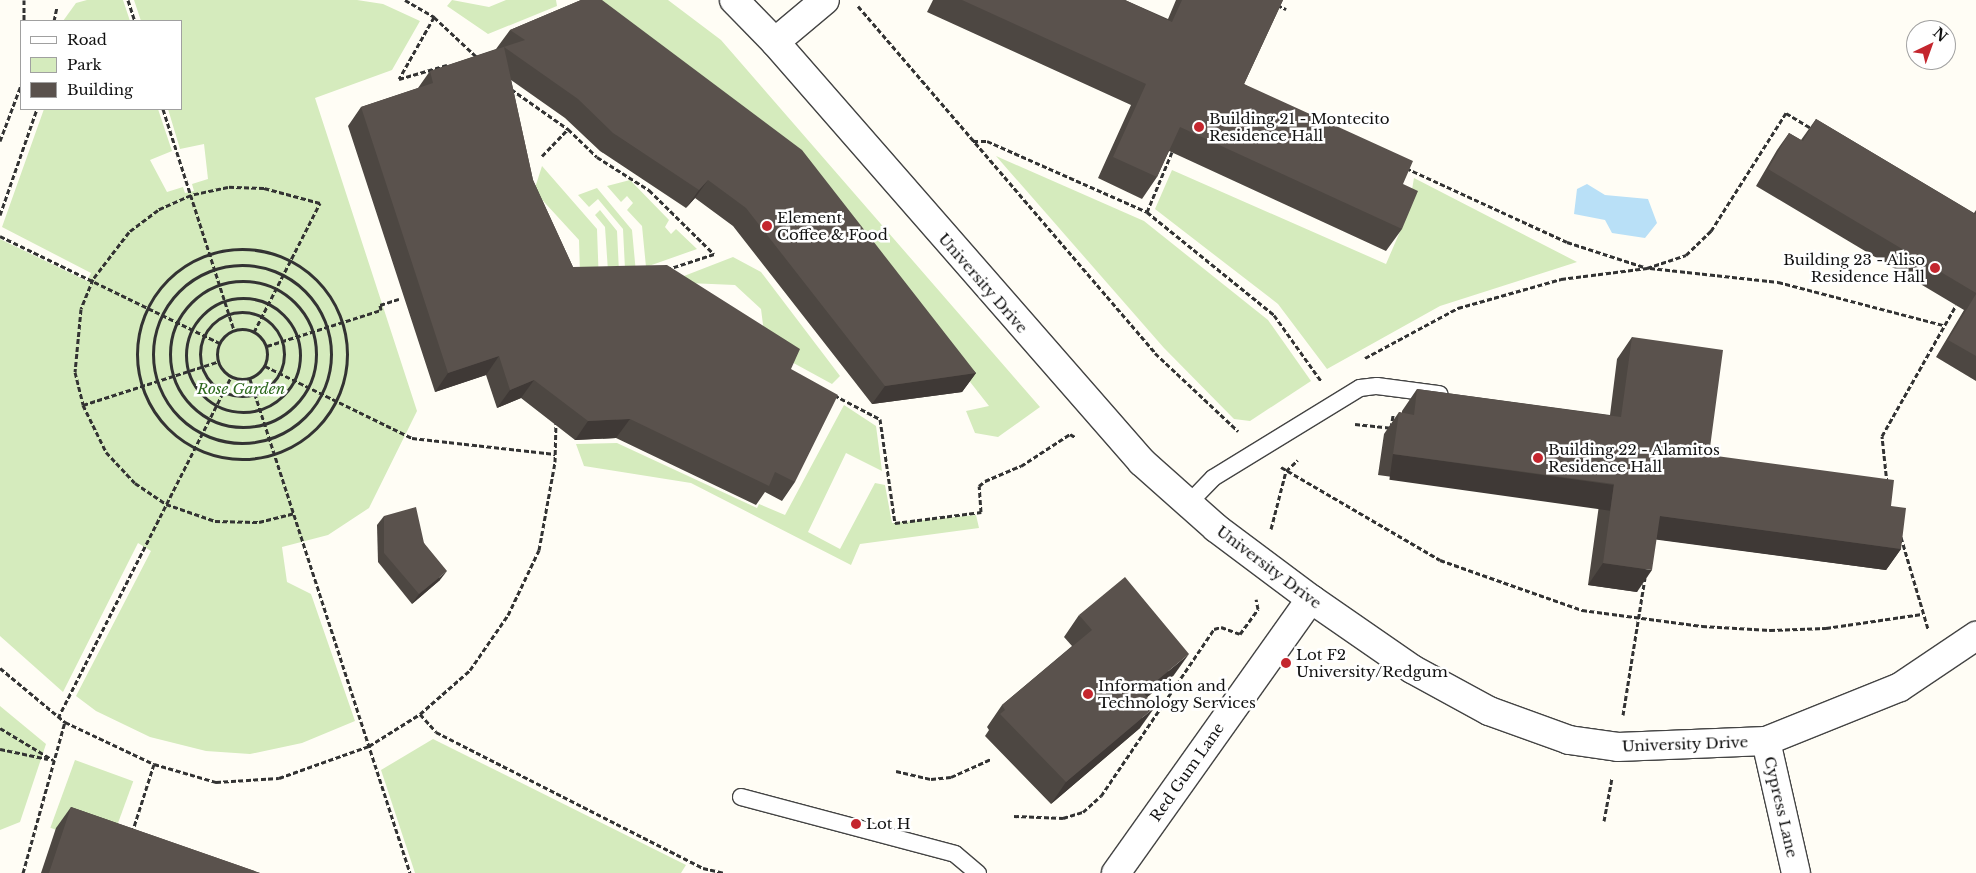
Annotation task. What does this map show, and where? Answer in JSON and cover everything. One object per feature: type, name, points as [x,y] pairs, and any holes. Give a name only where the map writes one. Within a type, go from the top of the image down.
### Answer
[{"type":"street","name":"University Drive","points":[[734,0],[776,42],[1082,398],[1188,504],[1311,598],[1412,669],[1489,711],[1569,740],[1676,748],[1766,741],[1851,711],[1900,687],[1976,636]]},
{"type":"street","points":[[776,42],[825,0]]},
{"type":"street","name":"Red Gum Lane","points":[[1116,873],[1311,598]]},
{"type":"street","name":"Cypress Lane","points":[[1766,741],[1796,873]]},
{"type":"lane","points":[[1188,504],[1213,478],[1360,388],[1398,388],[1457,397]]},
{"type":"lane","points":[[741,797],[955,854],[978,873]]},
{"type":"path","points":[[24,0],[24,20]]},
{"type":"path","points":[[128,0],[135,20]]},
{"type":"path","points":[[405,0],[434,17],[483,62]]},
{"type":"path","points":[[1272,3],[1286,9]]},
{"type":"path","points":[[54,20],[57,7]]},
{"type":"path","points":[[434,17],[399,79],[451,64]]},
{"type":"path","points":[[469,59],[477,56]]},
{"type":"path","points":[[506,86],[568,129],[597,157],[650,190],[714,254],[659,272]]},
{"type":"path","points":[[0,141],[20,88]]},
{"type":"path","points":[[0,215],[37,110]]},
{"type":"path","points":[[163,110],[234,330]]},
{"type":"path","points":[[1363,359],[1458,308],[1561,279],[1646,268],[1686,256],[1700,245],[1786,114],[1819,133]]},
{"type":"path","points":[[542,156],[568,129]]},
{"type":"path","points":[[972,141],[987,141],[1147,212],[1274,315],[1321,382]]},
{"type":"path","points":[[1147,212],[1172,152]]},
{"type":"path","points":[[1395,163],[1567,242],[1646,268],[1778,282],[1943,325]]},
{"type":"path","points":[[254,332],[320,203],[264,188],[228,187],[191,195],[158,210],[129,232],[93,279],[75,341],[75,372],[83,405],[106,452],[135,482],[166,504],[215,521],[259,522],[294,513]]},
{"type":"path","points":[[0,236],[162,312],[218,342]]},
{"type":"path","points":[[238,248],[291,260],[312,274],[331,297],[344,323],[346,376],[336,404],[315,430],[276,455],[227,458],[194,448],[153,411],[140,386],[137,354],[148,306],[185,265],[210,254],[238,248]]},
{"type":"path","points":[[238,264],[284,274],[316,302],[328,327],[331,373],[322,396],[308,417],[271,440],[249,444],[201,435],[181,421],[156,381],[153,357],[162,312],[194,278],[214,268],[238,264]]},
{"type":"path","points":[[257,282],[276,289],[304,312],[313,332],[317,350],[308,388],[297,404],[266,424],[247,427],[209,420],[184,398],[172,377],[170,342],[177,320],[201,293],[219,284],[257,282]]},
{"type":"path","points":[[248,297],[269,302],[286,317],[298,337],[301,360],[294,381],[280,399],[261,410],[239,413],[216,406],[198,392],[187,372],[185,348],[191,328],[205,311],[224,299],[248,297]]},
{"type":"path","points":[[267,346],[344,323],[399,299]]},
{"type":"path","points":[[1878,487],[1888,488],[1882,436],[1956,305]]},
{"type":"path","points":[[246,312],[262,317],[282,342],[285,357],[280,374],[256,394],[223,392],[202,367],[204,335],[230,315],[246,312]]},
{"type":"path","points":[[234,330],[254,332],[267,346],[265,366],[250,379],[231,377],[217,362],[218,342],[234,330]]},
{"type":"path","points":[[83,405],[217,362]]},
{"type":"path","points":[[265,366],[336,404],[412,438],[555,454]]},
{"type":"path","points":[[58,718],[231,377]]},
{"type":"path","points":[[1313,387],[1330,377]]},
{"type":"path","points":[[250,379],[410,873]]},
{"type":"path","points":[[1348,424],[1391,428],[1398,388]]},
{"type":"path","points":[[829,393],[880,419],[895,523],[981,512],[979,486],[985,481],[1021,466],[1070,434],[1079,440]]},
{"type":"path","points":[[0,668],[58,718],[154,764],[216,782],[278,778],[369,746],[420,714],[470,670],[508,614],[539,550],[555,454],[558,419]]},
{"type":"path","points":[[1241,434],[1249,429]]},
{"type":"path","points":[[1269,537],[1286,472],[1304,454]]},
{"type":"path","points":[[1899,530],[1930,632],[1937,627]]},
{"type":"path","points":[[1622,720],[1646,570]]},
{"type":"path","points":[[1014,816],[1063,818],[1083,812],[1101,796],[1214,629],[1221,627],[1240,634],[1258,609],[1248,592]]},
{"type":"path","points":[[420,714],[436,732],[703,868],[724,873]]},
{"type":"path","points":[[23,873],[53,760],[66,722]]},
{"type":"path","points":[[0,728],[53,760]]},
{"type":"path","points":[[0,749],[53,760]]},
{"type":"path","points":[[896,771],[931,779],[951,777],[991,759]]},
{"type":"path","points":[[128,842],[154,764]]},
{"type":"path","points":[[1604,821],[1614,773]]},
{"type":"path","points":[[698,873],[703,868]]},
{"type":"green space","points":[[87,0],[123,0],[130,20],[64,20],[76,3]]},
{"type":"green space","name":"Rose Garden","points":[[134,0],[357,0],[383,4],[420,21],[392,70],[315,98],[417,411],[369,508],[328,535],[282,547],[287,582],[311,594],[355,721],[302,743],[250,754],[206,751],[150,737],[96,711],[76,696],[151,551],[138,543],[63,692],[0,636],[0,239],[87,281],[91,273],[2,227],[44,110],[158,110],[172,151],[150,160],[167,192],[183,187],[185,193],[194,191],[192,184],[208,179],[204,144],[180,149],[168,110],[182,110],[182,20],[141,20]]},
{"type":"green space","points":[[452,0],[489,7],[506,0],[556,0],[557,6],[488,34],[447,6]]},
{"type":"green space","points":[[582,0],[668,0],[721,40],[1040,407],[998,437],[975,433],[966,411],[989,406],[795,159]]},
{"type":"green space","points":[[996,156],[1144,221],[1268,320],[1311,381],[1250,421],[1234,419],[1164,348]]},
{"type":"green space","points":[[542,166],[597,229],[599,284],[580,274],[579,240],[534,191]]},
{"type":"green space","points":[[1172,170],[1386,264],[1408,213],[1414,178],[1577,262],[1440,306],[1327,369],[1278,304],[1155,209]]},
{"type":"green space","points":[[630,180],[669,220],[665,227],[671,234],[676,229],[697,249],[646,267],[642,226],[627,210],[633,203],[627,196],[621,202],[607,186]]},
{"type":"green space","points":[[597,188],[632,230],[636,273],[609,286],[605,227],[595,215],[600,210],[617,231],[619,272],[625,269],[623,229],[598,199],[589,207],[578,195]]},
{"type":"green space","points":[[733,257],[761,272],[840,376],[832,384],[766,348],[761,309],[735,285],[688,283],[684,276]]},
{"type":"green space","points":[[844,405],[876,426],[882,471],[846,453],[808,532],[840,549],[875,483],[885,485],[892,523],[976,515],[979,528],[860,544],[851,565],[691,483],[584,466],[576,444],[617,443],[757,508],[759,504],[785,515]]},
{"type":"green space","points":[[0,706],[46,744],[20,822],[0,830]]},
{"type":"green space","points":[[433,739],[686,865],[681,873],[415,873],[381,770]]},
{"type":"green space","points":[[75,760],[133,781],[109,849],[50,828]]},
{"type":"water","points":[[1587,184],[1605,195],[1648,199],[1657,223],[1645,238],[1612,233],[1605,220],[1574,214],[1577,189]]},
{"type":"building","points":[[581,0],[602,0],[802,150],[976,373],[885,386],[746,208],[708,180],[699,190],[613,133],[578,99],[504,47],[533,180],[573,267],[667,265],[800,349],[791,369],[838,395],[795,482],[775,472],[769,486],[630,419],[588,421],[534,380],[510,390],[499,356],[448,373],[361,107],[433,83],[430,71],[525,40],[510,30]]},
{"type":"building","name":"Building 21 - Montecito Residence Hall","points":[[962,0],[1125,0],[1172,22],[1182,0],[1283,0],[1244,84],[1413,161],[1403,184],[1418,191],[1402,229],[1180,127],[1157,177],[1113,157],[1146,84]]},
{"type":"building","name":"Building 23 - Aliso Residence Hall","points":[[1816,119],[1976,213],[1976,293],[1768,169],[1789,133],[1803,141]]},
{"type":"building","points":[[1976,294],[1976,356],[1948,340]]},
{"type":"building","name":"Building 22 - Alamitos Residence Hall","points":[[1632,337],[1723,350],[1709,455],[1894,480],[1891,506],[1906,508],[1901,549],[1660,516],[1652,570],[1603,563],[1614,484],[1393,454],[1399,412],[1414,415],[1417,389],[1621,417]]},
{"type":"building","points":[[416,507],[424,543],[447,571],[419,594],[384,553],[384,516]]},
{"type":"building","name":"Information and Technology Services","points":[[1125,577],[1189,654],[1143,692],[1155,707],[1066,782],[1000,714],[1005,710],[1002,705],[1092,630],[1079,615]]},
{"type":"building","points":[[71,807],[260,873],[49,873]]},
{"type":"place","name":"Building 21 - Montecito Residence Hall","points":[[1199,127]]},
{"type":"place","name":"Element Coffee & Food","points":[[767,226]]},
{"type":"place","name":"Building 23 - Aliso Residence Hall","points":[[1935,268]]},
{"type":"place","name":"Building 22 - Alamitos Residence Hall","points":[[1538,458]]},
{"type":"place","name":"Lot F2 University/Redgum","points":[[1286,663]]},
{"type":"place","name":"Information and Technology Services","points":[[1088,694]]},
{"type":"place","name":"Lot H","points":[[856,824]]}]
